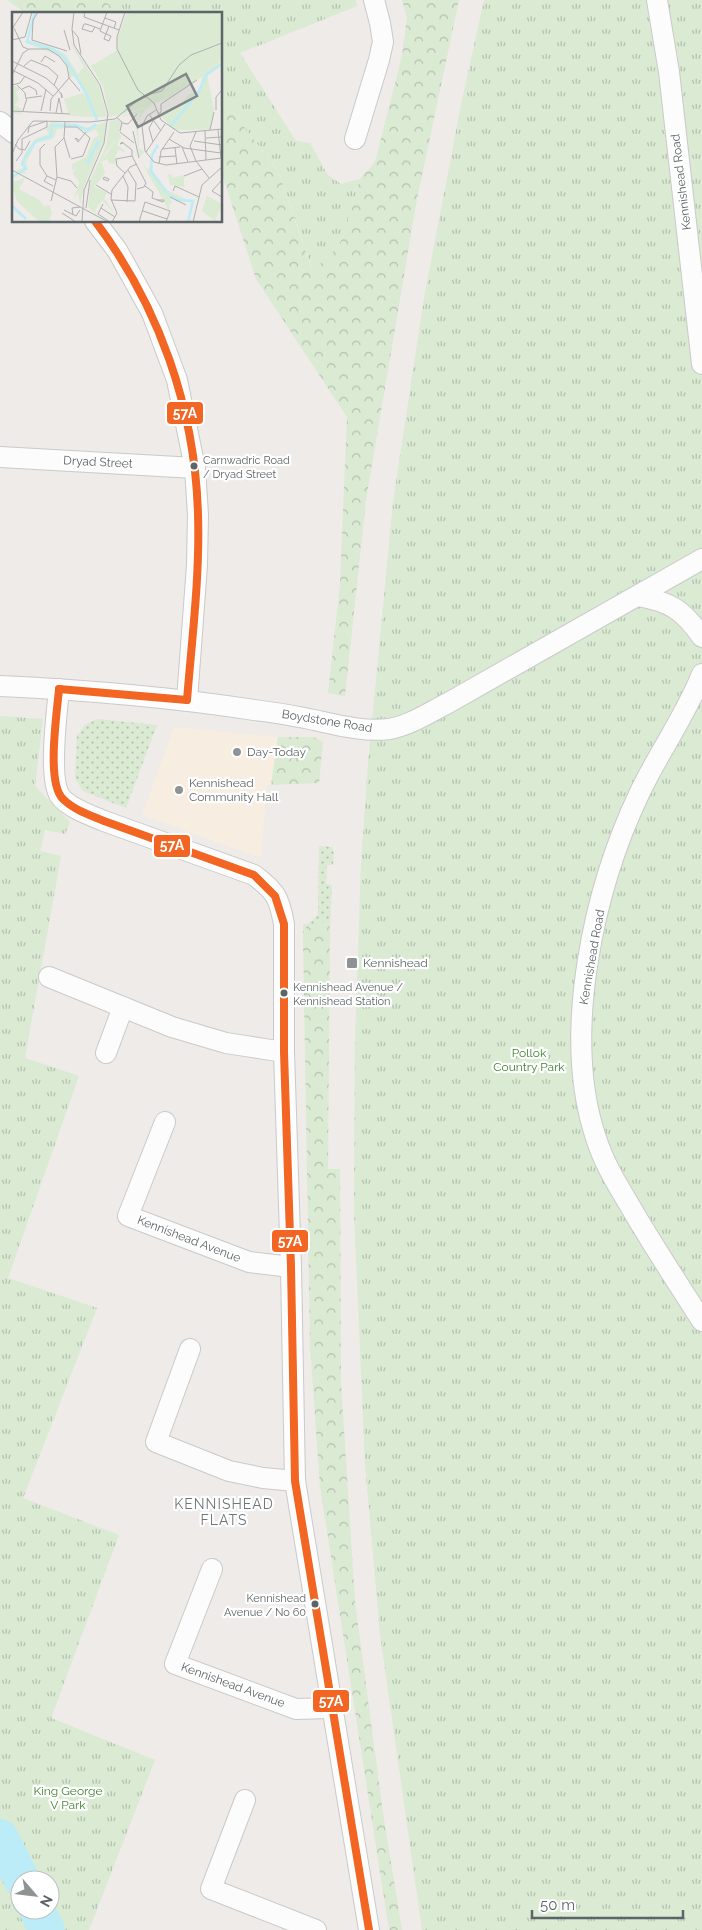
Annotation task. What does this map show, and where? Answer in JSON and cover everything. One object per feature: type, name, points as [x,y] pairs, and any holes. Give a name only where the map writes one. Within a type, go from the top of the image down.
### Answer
[{"type":"street","points":[[355,139],[383,42],[374,0]]},
{"type":"street","name":"Kennishead Road","points":[[657,0],[669,72],[702,364]]},
{"type":"street","points":[[0,122],[12,131]]},
{"type":"street","points":[[96,222],[117,250],[152,314],[177,380],[195,468],[198,515],[197,565],[187,700]]},
{"type":"street","name":"Dryad Street","points":[[0,457],[195,468]]},
{"type":"street","name":"Boydstone Road","points":[[0,686],[187,700],[297,716],[340,726],[375,730],[391,729],[414,721],[448,703],[702,559]]},
{"type":"street","points":[[638,596],[660,600],[676,608],[690,621],[702,637]]},
{"type":"street","name":"Kennishead Road","points":[[702,674],[640,791],[621,836],[593,933],[581,1021],[588,1108],[605,1162],[665,1264],[702,1321]]},
{"type":"street","points":[[59,689],[53,771],[60,796],[80,811],[254,875],[271,888],[280,903],[284,924],[284,1052],[295,1481],[367,1929]]},
{"type":"street","points":[[49,977],[172,1027],[226,1043],[284,1052]]},
{"type":"street","points":[[106,1053],[123,1007]]},
{"type":"street","name":"Kennishead Avenue","points":[[165,1122],[128,1216],[249,1262],[291,1267]]},
{"type":"street","points":[[190,1349],[156,1442],[229,1471],[263,1478],[295,1481]]},
{"type":"street","name":"Kennishead Avenue","points":[[212,1569],[175,1664],[296,1709],[332,1708]]},
{"type":"street","points":[[245,1800],[211,1889],[316,1930]]},
{"type":"shaded area","points":[[174,727],[278,737],[271,785],[267,785],[261,858],[142,815]]},
{"type":"green space","points":[[7,0],[102,0],[121,12],[24,12]]},
{"type":"green space","points":[[102,0],[356,0],[357,6],[240,53],[296,141],[310,143],[327,174],[341,184],[360,179],[339,246],[313,271],[278,170],[238,119],[222,102],[222,12],[121,12]]},
{"type":"green space","points":[[402,0],[459,0],[417,199],[366,500],[345,696],[328,693],[340,585],[347,417],[256,279],[222,174],[222,102],[238,119],[278,171],[312,270],[339,246],[360,179],[375,162],[402,56],[407,17]]},
{"type":"green space","name":"Pollok Country Park","points":[[484,0],[702,0],[702,1930],[422,1930],[380,1634],[365,1463],[354,1212],[355,1043],[361,865],[368,764],[393,502],[424,298],[461,105]]},
{"type":"green space","name":"King George V Park","points":[[0,716],[43,719],[35,786],[70,822],[65,834],[45,830],[40,851],[61,856],[25,1058],[79,1076],[8,1278],[97,1308],[23,1498],[119,1535],[51,1718],[155,1760],[89,1930],[0,1930]]},
{"type":"green space","points":[[97,719],[157,725],[126,808],[83,791],[75,778],[77,736],[85,725]]},
{"type":"green space","points":[[278,737],[314,737],[323,742],[319,783],[271,785]]},
{"type":"green space","points":[[319,846],[332,847],[334,853],[333,865],[327,865],[326,884],[332,885],[330,927],[319,919],[303,934],[303,924],[308,924],[318,915]]},
{"type":"green space","points":[[319,919],[330,927],[328,1169],[340,1169],[341,1382],[355,1602],[384,1820],[402,1930],[389,1930],[320,1486],[310,1346],[303,934]]},
{"type":"waterway","points":[[0,1837],[17,1870]]},
{"type":"waterway","points":[[42,1920],[47,1930]]},
{"type":"transit line","name":"57A","points":[[96,222],[118,254],[138,288],[155,323],[181,397],[190,435],[198,514],[198,560],[187,700]]},
{"type":"transit line","name":"57A","points":[[59,689],[54,763],[58,791],[63,799],[77,809],[104,821],[254,875],[275,896],[284,924],[284,1052],[295,1481],[369,1930]]},
{"type":"transit line","name":"57A","points":[[59,689],[187,700]]},
{"type":"place","name":"Carnwadric Road / Dryad Street","points":[[194,466]]},
{"type":"place","name":"Day-Today","points":[[237,752]]},
{"type":"place","name":"Kennishead Community Hall","points":[[179,790]]},
{"type":"place","name":"Kennishead","points":[[352,963]]},
{"type":"place","name":"Kennishead Avenue / Kennishead Station","points":[[284,993]]},
{"type":"place","name":"Kennishead Avenue / No 60","points":[[315,1604]]},
{"type":"district","name":"KENNISHEAD FLATS","points":[[224,1512]]}]
